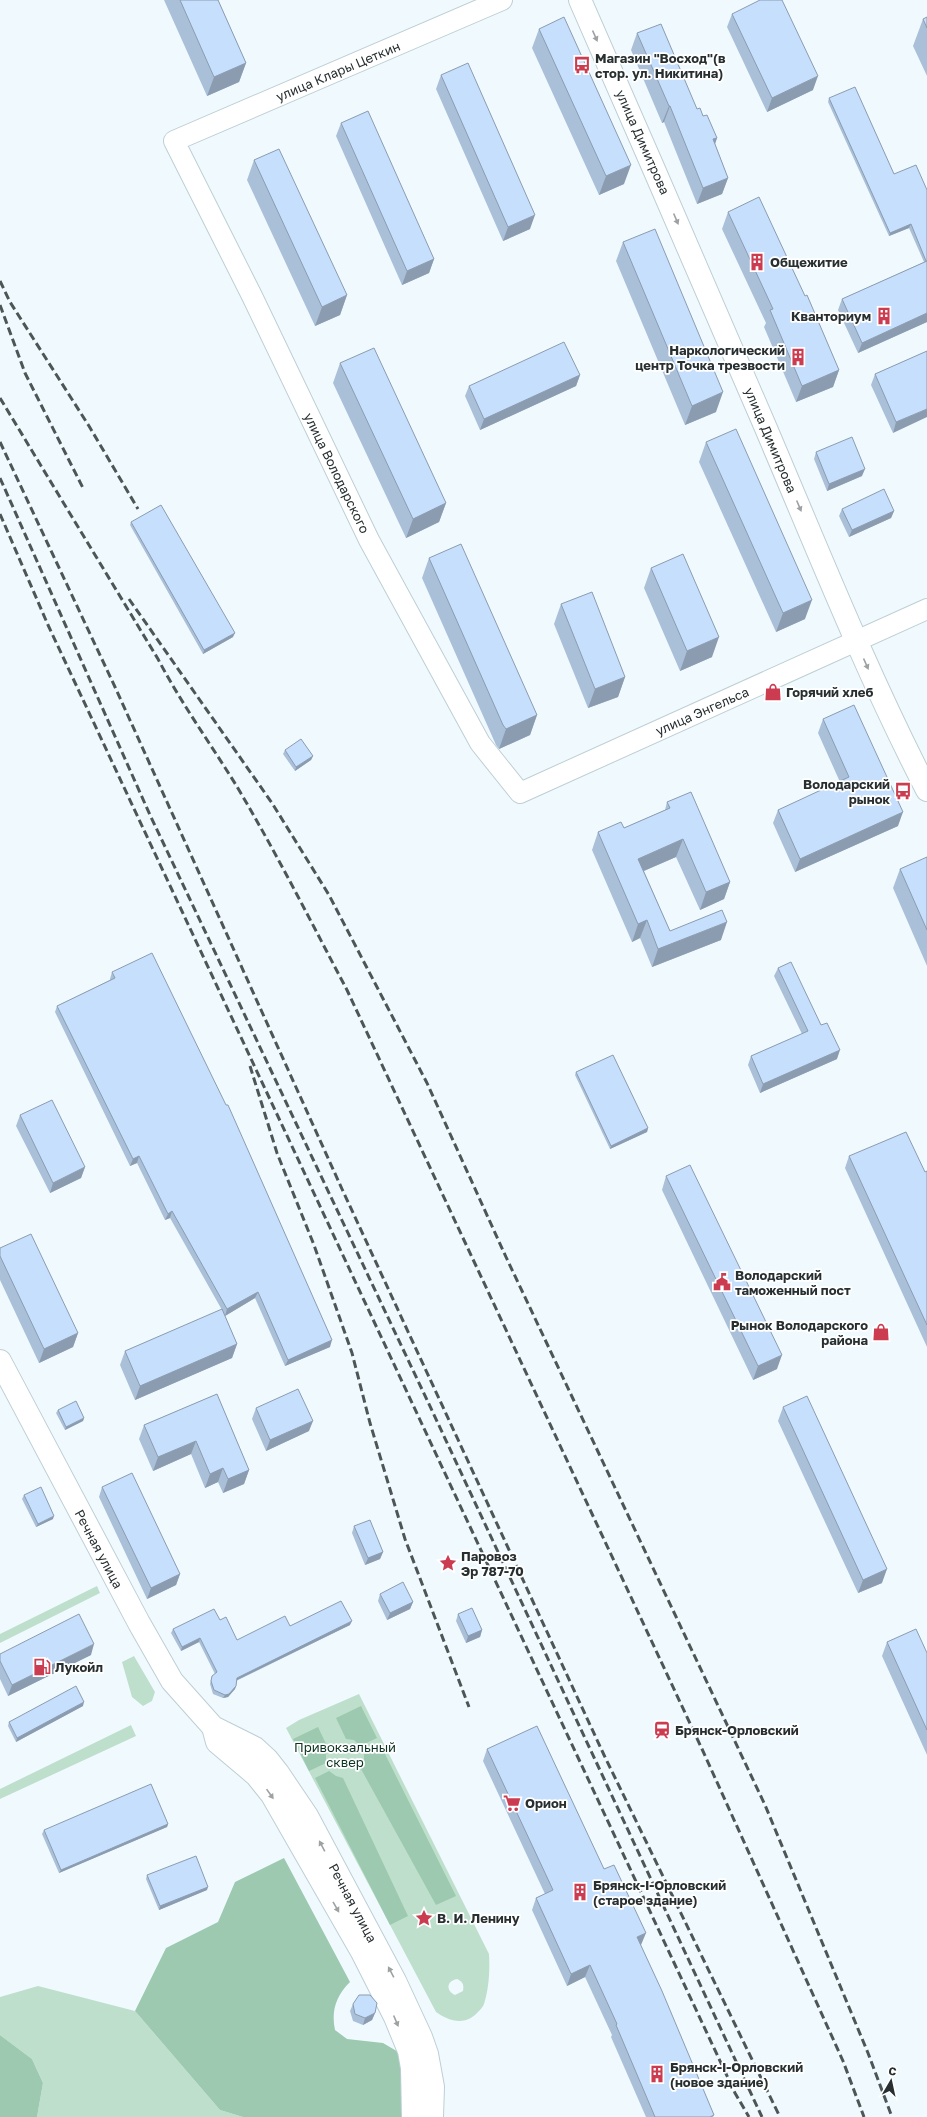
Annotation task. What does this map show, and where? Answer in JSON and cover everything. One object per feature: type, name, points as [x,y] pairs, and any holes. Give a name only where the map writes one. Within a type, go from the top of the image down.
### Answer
[{"type":"main road","name":"улица Димитрова","points":[[580,0],[668,198],[856,640],[898,734],[927,790]]},
{"type":"main road","name":"Речная улица","points":[[0,1361],[139,1623],[172,1681],[213,1727],[255,1748],[278,1773],[307,1816],[392,1976],[418,2030],[427,2054],[433,2087],[432,2117]]},
{"type":"main road","name":"Речная улица","points":[[213,1727],[217,1742],[256,1775],[272,1795],[362,1952],[409,2051],[413,2080],[413,2117]]},
{"type":"street","name":"улица Клары Цеткин","points":[[174,142],[502,0]]},
{"type":"street","name":"улица Володарского","points":[[174,142],[252,296],[370,540],[480,743],[520,793]]},
{"type":"street","name":"улица Энгельса","points":[[520,793],[927,609]]},
{"type":"green space","points":[[97,1586],[100,1593],[0,1643],[0,1634]]},
{"type":"green space","points":[[134,1656],[155,1692],[152,1701],[143,1706],[132,1697],[122,1662]]},
{"type":"green space","name":"Привокзальный сквер","points":[[359,1694],[489,1954],[489,1979],[484,2004],[477,2013],[467,2020],[451,2020],[436,2012],[286,1728],[299,1720]],"holes":[[[457,1979],[462,1982],[463,1991],[455,1995],[450,1991],[448,1986],[453,1980]]]},
{"type":"green space","points":[[361,1706],[377,1738],[360,1746],[354,1740],[346,1739],[336,1718]]},
{"type":"green space","points":[[131,1725],[136,1736],[0,1799],[0,1789]]},
{"type":"green space","points":[[318,1727],[328,1748],[326,1763],[309,1771],[293,1739]]},
{"type":"green space","points":[[381,1746],[456,1896],[436,1905],[361,1769],[364,1763],[364,1754]]},
{"type":"green space","points":[[329,1771],[336,1776],[343,1778],[408,1916],[390,1925],[315,1778]]},
{"type":"green space","points":[[284,1858],[350,1982],[338,1998],[334,2010],[335,2030],[347,2039],[383,2043],[400,2053],[402,2066],[402,2117],[243,2117],[220,2110],[135,2011],[166,1948],[218,1922],[235,1882]]},
{"type":"green space","points":[[38,1986],[135,2011],[220,2110],[243,2117],[37,2117],[43,2083],[32,2059],[0,2035],[0,1997]]},
{"type":"green space","points":[[0,2035],[32,2059],[43,2083],[37,2117],[0,2117]]},
{"type":"building","points":[[180,0],[218,0],[246,63],[214,77]]},
{"type":"building","points":[[760,0],[782,0],[818,76],[772,98],[732,14]]},
{"type":"building","points":[[564,17],[631,165],[606,176],[539,29]]},
{"type":"building","points":[[927,17],[927,28],[923,19]]},
{"type":"building","points":[[661,24],[697,109],[700,108],[703,116],[707,115],[717,138],[713,139],[728,178],[703,188],[670,106],[637,33]]},
{"type":"building","points":[[468,63],[535,215],[508,227],[441,75]]},
{"type":"building","points":[[855,87],[894,174],[916,165],[927,190],[927,261],[911,224],[890,233],[829,98]]},
{"type":"building","points":[[368,111],[434,259],[407,271],[341,123]]},
{"type":"building","points":[[279,149],[347,295],[322,307],[254,160]]},
{"type":"building","points":[[759,197],[805,296],[807,295],[839,370],[802,386],[770,310],[773,309],[728,212]]},
{"type":"building","points":[[655,229],[723,392],[692,406],[623,242]]},
{"type":"building","name":"Кванториум","points":[[927,261],[927,313],[862,343],[842,299]]},
{"type":"building","points":[[564,342],[580,375],[484,419],[469,386]]},
{"type":"building","points":[[374,348],[446,503],[413,519],[340,363]]},
{"type":"building","points":[[927,351],[927,409],[896,422],[875,374]]},
{"type":"building","points":[[736,429],[812,600],[783,613],[706,442]]},
{"type":"building","points":[[852,437],[865,469],[829,484],[816,452]]},
{"type":"building","points":[[884,489],[894,511],[852,530],[842,509]]},
{"type":"building","points":[[161,505],[235,633],[204,650],[131,522]]},
{"type":"building","points":[[461,544],[537,715],[506,729],[429,558]]},
{"type":"building","points":[[683,554],[719,637],[687,651],[651,568]]},
{"type":"building","points":[[592,592],[625,677],[595,689],[561,604]]},
{"type":"building","points":[[854,705],[903,812],[800,859],[778,810],[849,777],[823,719]]},
{"type":"building","points":[[301,739],[313,756],[296,767],[285,750]]},
{"type":"building","points":[[691,792],[730,882],[706,892],[683,839],[638,859],[670,931],[722,910],[727,922],[658,949],[647,920],[638,924],[598,832],[621,822],[624,828],[670,808],[667,802]]},
{"type":"building","points":[[927,857],[927,930],[900,869]]},
{"type":"building","points":[[152,953],[226,1105],[228,1105],[332,1340],[288,1360],[258,1292],[227,1309],[172,1211],[168,1214],[139,1156],[133,1159],[57,1006],[115,978],[112,972]]},
{"type":"building","points":[[791,962],[821,1025],[827,1023],[840,1050],[763,1084],[751,1056],[808,1031],[778,968]]},
{"type":"building","points":[[613,1055],[648,1128],[611,1146],[576,1072]]},
{"type":"building","points":[[52,1100],[85,1167],[53,1183],[20,1115]]},
{"type":"building","points":[[906,1132],[925,1172],[927,1171],[927,1325],[849,1156]]},
{"type":"building","points":[[690,1165],[782,1355],[758,1366],[666,1176]]},
{"type":"building","points":[[31,1234],[78,1333],[44,1349],[0,1256],[0,1248]]},
{"type":"building","points":[[222,1309],[237,1344],[140,1386],[125,1351]]},
{"type":"building","points":[[298,1389],[313,1421],[270,1440],[256,1408]]},
{"type":"building","points":[[217,1394],[249,1470],[228,1479],[223,1468],[210,1474],[196,1441],[158,1457],[144,1425]]},
{"type":"building","points":[[807,1396],[887,1569],[863,1580],[783,1407]]},
{"type":"building","points":[[76,1401],[84,1418],[66,1427],[58,1410]]},
{"type":"building","points":[[132,1473],[180,1574],[151,1588],[102,1487]]},
{"type":"building","points":[[41,1487],[54,1516],[38,1524],[24,1495]]},
{"type":"building","points":[[370,1520],[383,1552],[368,1558],[354,1526]]},
{"type":"building","points":[[403,1582],[413,1602],[390,1613],[380,1594]]},
{"type":"building","points":[[341,1601],[352,1621],[237,1678],[236,1686],[229,1694],[225,1695],[214,1690],[211,1681],[212,1676],[217,1672],[200,1638],[182,1647],[173,1629],[214,1609],[220,1620],[226,1617],[237,1640],[285,1616],[290,1626]]},
{"type":"building","points":[[472,1608],[482,1630],[468,1636],[458,1614]]},
{"type":"building","points":[[79,1614],[94,1644],[12,1685],[0,1661],[0,1654]]},
{"type":"building","points":[[916,1629],[927,1653],[927,1730],[887,1642]]},
{"type":"building","points":[[76,1686],[84,1702],[17,1738],[9,1722]]},
{"type":"building","name":"Брянск-I-Орловский (старое здание)","points":[[537,1726],[604,1869],[614,1865],[646,1933],[637,1937],[662,1991],[714,2115],[710,2117],[655,2117],[616,2025],[617,2024],[590,1965],[571,1974],[536,1898],[553,1890],[487,1749]]},
{"type":"building","points":[[151,1784],[168,1824],[61,1870],[44,1830]]},
{"type":"building","points":[[196,1856],[208,1887],[160,1906],[147,1875]]},
{"type":"building","points":[[359,1995],[370,1995],[377,2003],[375,2013],[365,2018],[355,2014],[353,2004]]},
{"type":"railway","points":[[0,281],[10,302],[89,426],[138,509]]},
{"type":"railway","points":[[0,305],[25,373],[84,490]]},
{"type":"railway","points":[[0,398],[176,691],[251,810],[347,990],[702,1749],[843,2061],[864,2117]]},
{"type":"railway","points":[[0,442],[115,687],[342,1189],[604,1755],[780,2117]]},
{"type":"railway","points":[[0,478],[150,815],[428,1402],[762,2117]]},
{"type":"railway","points":[[0,514],[48,625],[735,2093],[749,2117]]},
{"type":"railway","points":[[129,599],[272,803],[329,895],[427,1083],[506,1257],[765,1805],[868,2053],[892,2117]]},
{"type":"railway","points":[[250,1066],[277,1153],[314,1245],[352,1353],[370,1423],[405,1539],[469,1707]]},
{"type":"place","name":"Магазин \"Восход\"(в стор. ул. Никитина)","points":[[582,65]]},
{"type":"place","name":"Общежитие","points":[[757,262]]},
{"type":"place","name":"Кванториум","points":[[884,316]]},
{"type":"place","name":"Наркологический центр Точка трезвости","points":[[798,357]]},
{"type":"place","name":"Горячий хлеб","points":[[773,692]]},
{"type":"place","name":"Володарский рынок","points":[[903,791]]},
{"type":"place","name":"Володарский таможенный пост","points":[[722,1282]]},
{"type":"place","name":"Рынок Володарского района","points":[[881,1332]]},
{"type":"place","name":"Паровоз Эр 787-70","points":[[448,1563]]},
{"type":"place","name":"Лукойл","points":[[42,1667]]},
{"type":"place","name":"Брянск-Орловский","points":[[662,1730]]},
{"type":"place","name":"Орион","points":[[512,1803]]},
{"type":"place","name":"Брянск-I-Орловский (старое здание)","points":[[580,1892]]},
{"type":"place","name":"В. И. Ленину","points":[[424,1918]]},
{"type":"place","name":"Брянск-I-Орловский (новое здание)","points":[[657,2074]]}]
